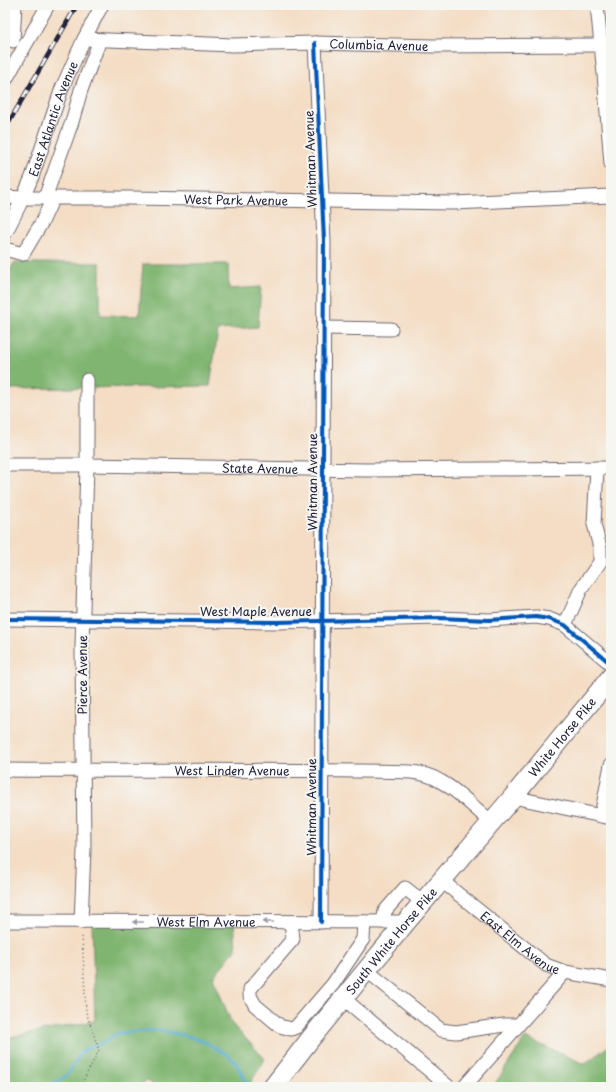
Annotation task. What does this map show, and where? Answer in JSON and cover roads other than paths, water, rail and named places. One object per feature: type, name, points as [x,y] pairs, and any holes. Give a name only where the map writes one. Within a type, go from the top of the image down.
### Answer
[{"type":"highway","name":"White Horse Pike","points":[[513,797],[611,678]]},
{"type":"highway","name":"South White Horse Pike","points":[[272,1087],[366,970],[513,797]]},
{"type":"street","points":[[5,81],[15,42],[15,5]]},
{"type":"street","points":[[15,42],[48,5]]},
{"type":"street","name":"East Atlantic Avenue","points":[[5,234],[32,177],[62,88],[84,39],[102,5]]},
{"type":"street","points":[[597,5],[611,164]]},
{"type":"street","name":"Columbia Avenue","points":[[84,39],[233,45],[315,43],[433,46],[601,45]]},
{"type":"street","points":[[5,249],[23,254],[49,198],[81,90],[100,40]]},
{"type":"street","name":"Whitman Avenue","points":[[315,43],[324,241],[321,922]]},
{"type":"street","points":[[604,74],[611,61]]},
{"type":"street","points":[[59,98],[78,102]]},
{"type":"street","points":[[51,120],[72,122]]},
{"type":"street","name":"West Park Avenue","points":[[5,197],[322,200],[454,203],[611,196]]},
{"type":"street","points":[[323,328],[392,329]]},
{"type":"street","name":"Pierce Avenue","points":[[82,922],[84,850],[82,647],[87,465],[87,380]]},
{"type":"street","name":"State Avenue","points":[[5,465],[366,470],[611,468]]},
{"type":"street","points":[[565,626],[581,589],[600,562],[600,548],[594,524],[596,468]]},
{"type":"street","name":"West Maple Avenue","points":[[5,619],[278,622],[439,618],[489,620],[536,617],[549,619],[565,626],[611,664]]},
{"type":"street","points":[[513,797],[603,816],[611,765]]},
{"type":"street","name":"West Linden Avenue","points":[[5,770],[321,770],[421,773],[440,780],[492,822]]},
{"type":"street","name":"East Elm Avenue","points":[[442,881],[546,965],[565,972],[611,980]]},
{"type":"street","points":[[383,922],[385,911],[405,888],[423,902]]},
{"type":"street","name":"West Elm Avenue","points":[[5,921],[406,922]]},
{"type":"street","points":[[291,922],[294,939],[250,989],[250,996],[255,1005],[280,1026],[291,1029],[296,1027],[333,984],[363,939],[364,922]]},
{"type":"street","points":[[366,970],[441,1030],[456,1032],[504,1025],[518,1025]]},
{"type":"street","points":[[464,1087],[565,972]]},
{"type":"street","points":[[343,998],[449,1087]]},
{"type":"waterway","points":[[48,1087],[66,1076],[84,1050],[104,1043],[119,1033],[159,1030],[191,1037],[207,1043],[228,1055],[236,1063],[251,1087]]},
{"type":"waterway","points":[[5,1084],[16,1087]]},
{"type":"railway","points":[[5,129],[77,5]]}]
